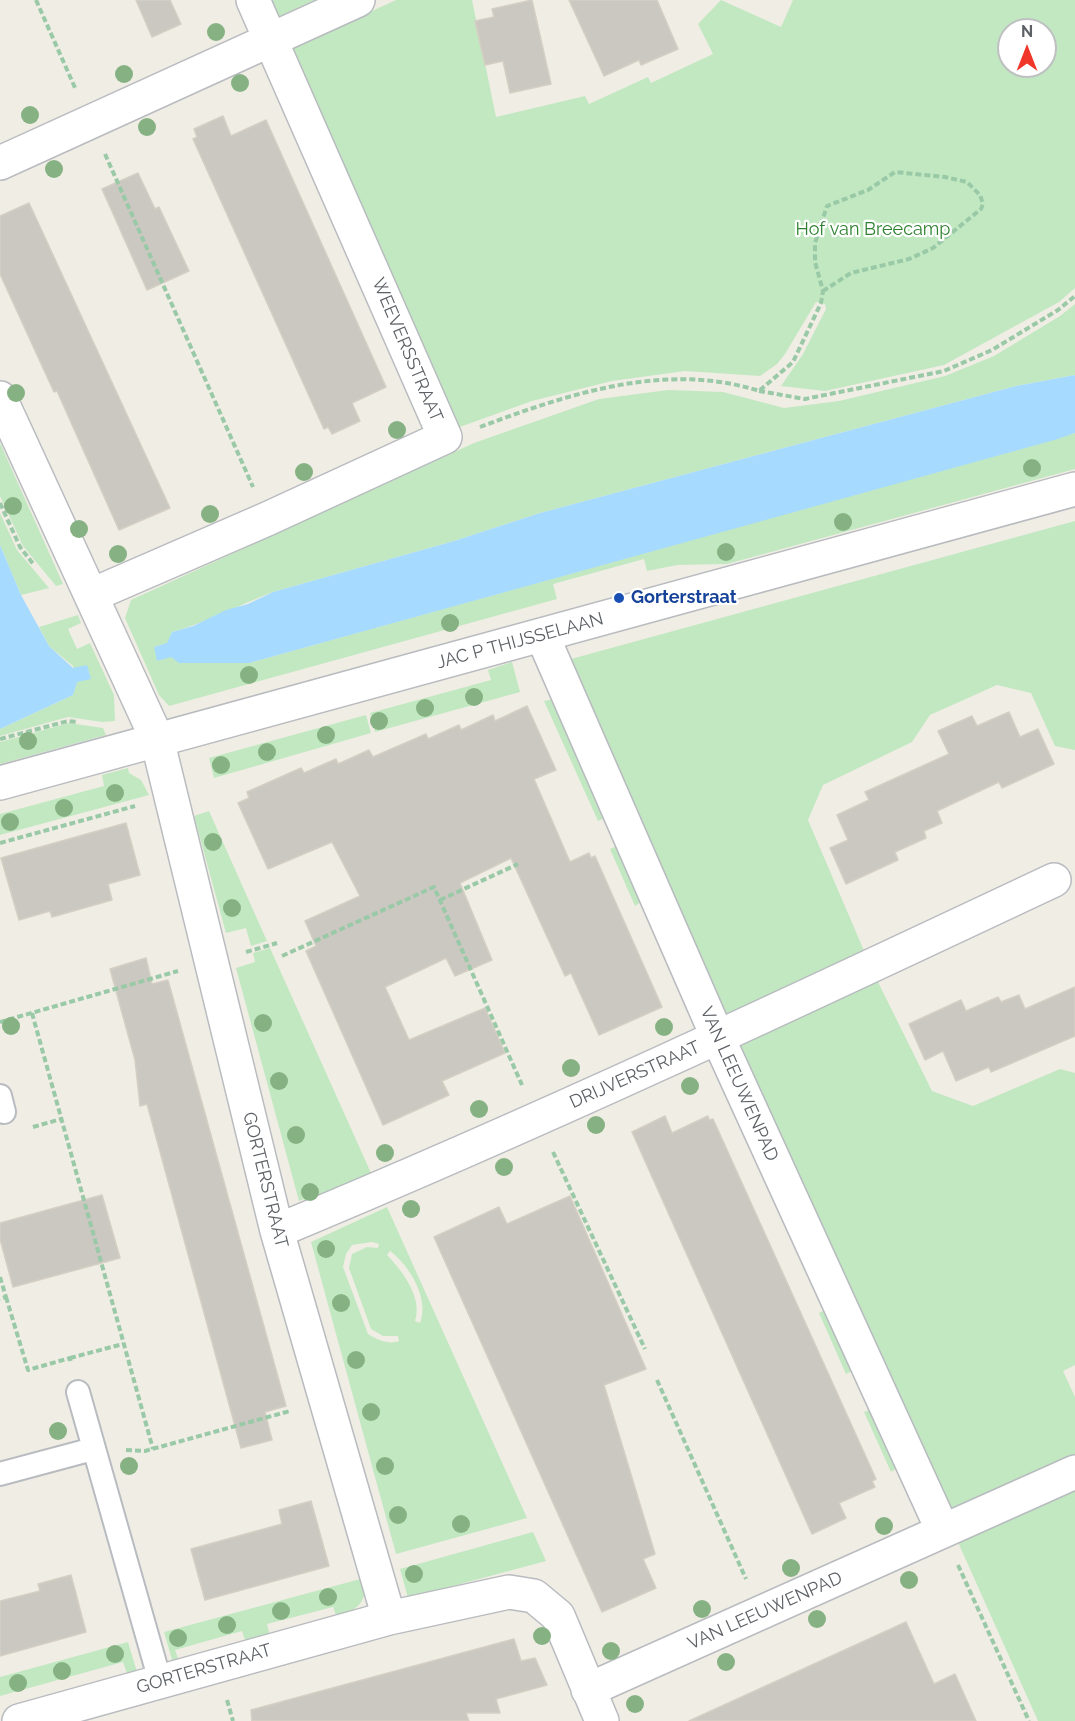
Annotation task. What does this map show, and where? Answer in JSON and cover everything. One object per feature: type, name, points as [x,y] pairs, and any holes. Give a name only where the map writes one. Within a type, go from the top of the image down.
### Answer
[{"type":"street","name":"WEEVERSSTRAAT","points":[[92,595],[267,519],[445,437],[253,0]]},
{"type":"street","points":[[0,163],[358,0]]},
{"type":"street","points":[[0,398],[157,739]]},
{"type":"street","name":"JAC P THIJSSELAAN","points":[[0,783],[1075,489]]},
{"type":"street","name":"VAN LEEUWENPAD","points":[[542,635],[718,1038],[942,1531],[588,1690]]},
{"type":"street","name":"GORTERSTRAAT","points":[[157,739],[277,1231],[389,1618]]},
{"type":"street","name":"DRIJVERSTRAAT","points":[[277,1231],[718,1038],[1054,880]]},
{"type":"street","points":[[942,1531],[1075,1472]]},
{"type":"street","name":"GORTERSTRAAT","points":[[19,1721],[389,1618],[509,1592],[534,1596],[558,1616],[602,1721]]},
{"type":"lane","points":[[78,1392],[160,1681]]},
{"type":"lane","points":[[0,1474],[93,1449]]},
{"type":"path","points":[[36,0],[267,519]]},
{"type":"path","points":[[759,391],[793,362],[821,303],[823,291],[815,262],[815,243],[826,206],[868,190],[895,172],[945,177],[966,182],[980,195],[983,204],[981,209],[933,249],[909,259],[850,273],[823,291]]},
{"type":"path","points":[[445,437],[580,394],[655,380],[702,380],[741,385],[759,391],[805,399],[944,371],[992,350],[1058,310],[1075,296]]},
{"type":"path","points":[[0,843],[128,807],[172,804]]},
{"type":"path","points":[[440,900],[518,864]]},
{"type":"path","points":[[282,956],[434,887],[645,1349]]},
{"type":"path","points":[[0,1022],[277,943]]},
{"type":"path","points":[[32,1013],[153,1449]]},
{"type":"path","points":[[0,1277],[28,1370],[123,1344]]},
{"type":"path","points":[[0,1299],[6,1297]]},
{"type":"path","points":[[70,1358],[78,1392]]},
{"type":"path","points":[[657,1380],[761,1612]]},
{"type":"path","points":[[93,1449],[145,1451],[326,1401]]},
{"type":"path","points":[[942,1531],[1029,1721]]},
{"type":"green space","points":[[265,0],[315,0],[273,19]]},
{"type":"green space","name":"Hof van Breecamp","points":[[396,0],[472,0],[496,117],[585,96],[589,104],[648,77],[651,83],[713,54],[698,24],[721,0],[781,27],[793,0],[1075,0],[1075,288],[1059,302],[944,365],[825,391],[781,386],[803,354],[826,309],[825,304],[816,302],[785,354],[777,364],[760,376],[685,371],[612,381],[532,401],[457,428],[288,49]]},
{"type":"green space","points":[[1075,304],[1075,375],[1016,386],[540,513],[454,541],[273,592],[172,632],[168,643],[154,647],[182,663],[249,663],[1075,433],[1075,469],[727,564],[677,565],[647,571],[644,559],[553,584],[557,599],[169,706],[159,695],[125,618],[131,600],[474,443],[599,399],[668,390],[723,392],[784,408],[839,401],[945,376],[994,356],[1060,316]]},
{"type":"green space","points":[[0,443],[63,584],[56,586],[23,546],[0,496]]},
{"type":"green space","points":[[0,513],[17,550],[49,588],[21,595],[0,545]]},
{"type":"green space","points":[[1075,521],[1075,750],[1055,746],[1031,693],[997,685],[930,715],[912,742],[823,785],[808,820],[865,953],[722,1018],[569,664],[571,659]]},
{"type":"green space","points":[[78,615],[81,623],[68,629],[77,649],[90,643],[114,695],[115,721],[102,722],[68,717],[0,736],[0,729],[73,695],[73,666],[49,646],[39,627]]},
{"type":"green space","points":[[512,662],[520,692],[375,732],[370,713],[491,680],[488,670]]},
{"type":"green space","points":[[555,699],[605,818],[598,821],[544,701]]},
{"type":"green space","points":[[366,715],[371,733],[214,778],[209,758]]},
{"type":"green space","points":[[69,723],[103,728],[106,735],[0,764],[0,742]]},
{"type":"green space","points":[[128,768],[129,773],[141,780],[149,795],[0,835],[0,814],[104,786],[102,775]]},
{"type":"green space","points":[[209,811],[267,941],[251,946],[246,928],[226,933],[194,816]]},
{"type":"green space","points":[[617,846],[644,900],[635,906],[610,849]]},
{"type":"green space","points":[[270,948],[371,1173],[305,1202],[304,1199],[299,1201],[236,968],[255,962],[253,953]]},
{"type":"green space","points":[[878,982],[932,1091],[973,1106],[1060,1069],[1075,1073],[1075,1365],[1063,1371],[1075,1397],[1075,1454],[945,1513],[734,1045]]},
{"type":"green space","points":[[387,1207],[527,1518],[396,1554],[311,1242]],"holes":[[[372,1242],[379,1244],[378,1248],[367,1247],[352,1254],[349,1268],[371,1329],[383,1336],[398,1336],[399,1341],[384,1341],[368,1334],[343,1267],[346,1254],[352,1245]],[[390,1251],[404,1265],[416,1283],[422,1304],[420,1323],[415,1321],[417,1312],[414,1294],[405,1276],[387,1255]]]},
{"type":"green space","points":[[825,1310],[852,1371],[846,1374],[819,1313]]},
{"type":"green space","points":[[870,1410],[899,1467],[891,1472],[864,1412]]},
{"type":"green space","points":[[1075,1486],[1075,1721],[1038,1721],[957,1540]]},
{"type":"green space","points":[[533,1532],[546,1561],[408,1598],[400,1569]]},
{"type":"green space","points":[[364,1578],[363,1599],[356,1608],[344,1615],[337,1618],[333,1607],[267,1624],[270,1636],[246,1643],[242,1631],[175,1650],[179,1661],[173,1663],[164,1632]]},
{"type":"green space","points":[[128,1642],[137,1672],[128,1676],[123,1662],[0,1696],[0,1677]]},
{"type":"water","points":[[1075,375],[1075,433],[1058,439],[249,663],[179,663],[171,657],[157,661],[154,647],[167,643],[172,632],[193,626],[226,610],[248,604],[273,592],[454,541],[540,513],[1016,386]]},
{"type":"water","points":[[0,545],[21,595],[49,646],[73,668],[87,665],[91,679],[77,682],[73,695],[0,729]]},
{"type":"building","points":[[136,0],[170,0],[181,24],[152,37]]},
{"type":"building","points":[[532,0],[551,84],[510,93],[503,61],[485,65],[475,21],[494,17],[492,9]]},
{"type":"building","points":[[569,0],[657,0],[678,49],[641,65],[639,60],[604,76]]},
{"type":"building","points":[[223,116],[231,136],[266,120],[386,387],[352,403],[360,421],[332,434],[328,427],[324,429],[193,139],[197,137],[194,129]]},
{"type":"building","points":[[138,173],[155,209],[159,207],[189,271],[147,290],[102,189]]},
{"type":"building","points":[[29,203],[170,508],[119,530],[57,391],[54,392],[0,274],[0,216]]},
{"type":"building","points":[[527,706],[556,770],[534,779],[570,862],[589,853],[591,858],[595,856],[662,1007],[599,1035],[571,973],[565,976],[511,858],[460,883],[492,960],[455,976],[446,958],[385,987],[409,1040],[485,1008],[505,1053],[442,1081],[449,1095],[383,1125],[306,951],[316,946],[305,921],[360,896],[332,842],[268,869],[238,803],[249,798],[247,792],[301,768],[304,773],[336,759],[338,764],[369,750],[373,757],[426,734],[428,739],[459,725],[461,730],[493,715],[495,721]]},
{"type":"building","points":[[1009,712],[1020,737],[1038,729],[1054,764],[1002,788],[999,782],[937,811],[942,823],[924,831],[926,838],[895,852],[898,860],[846,884],[830,848],[848,840],[837,815],[869,800],[865,792],[949,754],[938,731],[972,716],[977,726]]},
{"type":"building","points":[[126,823],[140,875],[108,884],[112,900],[52,917],[50,911],[19,920],[1,858]]},
{"type":"building","points":[[146,958],[152,984],[168,980],[286,1406],[265,1412],[272,1440],[241,1448],[147,1104],[140,1106],[135,1060],[110,969]]},
{"type":"building","points":[[1075,987],[1075,1036],[991,1072],[989,1067],[956,1081],[943,1051],[925,1060],[909,1024],[961,1000],[966,1011],[998,997],[1001,1002],[1019,995],[1025,1009]]},
{"type":"building","points":[[665,1116],[672,1133],[708,1116],[709,1120],[713,1119],[876,1479],[872,1481],[875,1487],[839,1503],[846,1518],[812,1534],[632,1132]]},
{"type":"building","points":[[102,1195],[120,1258],[13,1287],[0,1239],[0,1223]]},
{"type":"building","points":[[570,1196],[646,1369],[604,1385],[655,1554],[643,1559],[656,1588],[602,1612],[434,1237],[499,1207],[507,1224]]},
{"type":"building","points":[[311,1501],[329,1566],[205,1600],[191,1549],[282,1524],[279,1510]]},
{"type":"building","points":[[71,1575],[86,1632],[0,1656],[0,1601],[40,1591],[38,1584]]},
{"type":"building","points":[[906,1622],[934,1684],[955,1674],[976,1721],[689,1721]]},
{"type":"building","points":[[514,1639],[521,1661],[535,1658],[547,1685],[496,1699],[500,1713],[466,1713],[469,1721],[252,1721],[251,1710]]},
{"type":"place","name":"Gorterstraat","points":[[619,598]]}]
